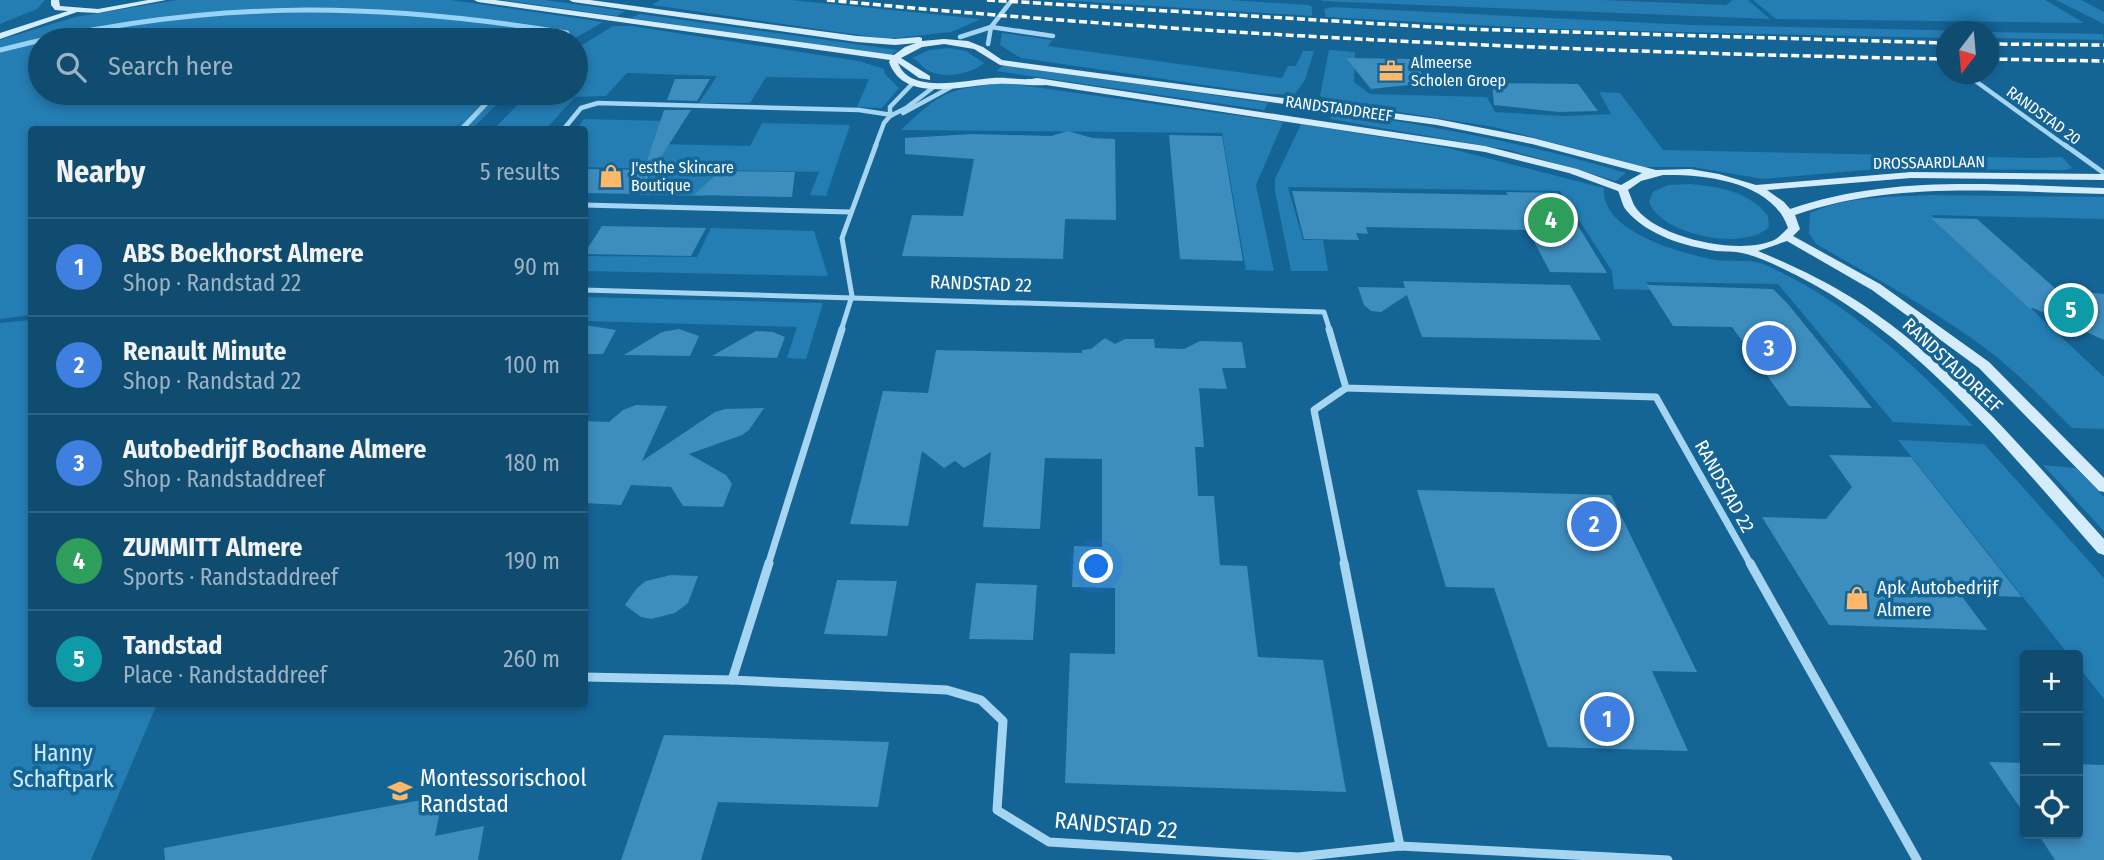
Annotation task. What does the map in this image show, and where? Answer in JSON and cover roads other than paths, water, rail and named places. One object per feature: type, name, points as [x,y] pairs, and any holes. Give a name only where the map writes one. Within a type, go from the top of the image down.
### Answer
[{"type":"main road","points":[[70,0],[89,10]]},
{"type":"main road","points":[[0,36],[89,10],[141,0]]},
{"type":"main road","points":[[478,0],[905,63],[919,75],[955,86],[977,79],[1001,59]]},
{"type":"main road","points":[[573,0],[867,43],[951,42],[975,46],[990,58],[1001,59]]},
{"type":"main road","points":[[0,36],[74,12],[157,1]]},
{"type":"main road","points":[[0,26],[50,7],[74,12]]},
{"type":"main road","points":[[894,62],[918,43],[960,37],[988,44],[997,49],[1001,59]]},
{"type":"main road","points":[[951,42],[960,37]]},
{"type":"main road","name":"RANDSTADDREEF","points":[[1001,59],[1464,127],[1533,141],[1655,173]]},
{"type":"main road","points":[[894,62],[900,75],[914,82],[939,83],[977,79]]},
{"type":"main road","name":"RANDSTADDREEF","points":[[977,79],[1044,83],[1485,149],[1573,171],[1623,189]]},
{"type":"main road","points":[[1655,173],[1702,174],[1755,188],[1776,200],[1789,213],[1794,229],[1789,238],[1769,247],[1746,250],[1706,246],[1658,230],[1632,212],[1625,203],[1623,189],[1638,178],[1655,173]]},
{"type":"main road","name":"DROSSAARDLAAN","points":[[1755,188],[1911,175],[2104,175]]},
{"type":"main road","name":"DROSSAARDLAAN","points":[[1789,213],[1808,205],[1918,188],[2104,191]]},
{"type":"main road","name":"RANDSTADDREEF","points":[[1789,238],[1876,286],[1984,365],[2104,487]]},
{"type":"main road","name":"RANDSTADDREEF","points":[[1746,250],[1793,268],[1865,313],[1923,358],[1980,412],[2104,549]]},
{"type":"street","points":[[988,44],[991,27],[1012,0]]},
{"type":"street","points":[[960,37],[991,27],[1053,36]]},
{"type":"street","points":[[890,116],[890,107],[914,82]]},
{"type":"street","points":[[732,680],[852,296],[842,238],[850,212],[879,130],[890,116],[906,108],[939,83]]},
{"type":"street","name":"RANDSTAD 20","points":[[1980,84],[2104,175]]},
{"type":"street","points":[[566,126],[581,108],[598,103],[859,110],[890,116],[914,109],[942,89],[955,86]]},
{"type":"street","points":[[588,205],[850,212]]},
{"type":"street","name":"RANDSTAD 22","points":[[588,290],[1324,312],[1346,388],[1656,397],[1917,860]]},
{"type":"street","points":[[1346,388],[1314,410],[1400,846]]},
{"type":"street","name":"RANDSTAD 22","points":[[588,677],[732,680],[947,690],[981,700],[1003,721],[997,810],[1049,842],[1298,857],[1400,846],[1668,860]]},
{"type":"waterway","points":[[108,28],[214,14],[282,10],[421,15],[533,28]]},
{"type":"waterway","points":[[0,50],[28,44]]},
{"type":"waterway","points":[[465,126],[485,105]]},
{"type":"railway","points":[[827,0],[1246,33],[1526,47],[1936,59]]},
{"type":"railway","points":[[987,0],[1466,29],[1936,43]]},
{"type":"railway","points":[[1999,44],[2104,45]]},
{"type":"railway","points":[[1999,59],[2104,61]]},
{"type":"place","name":"Almeerse Scholen Groep","points":[[1391,71]]},
{"type":"place","name":"J'esthe Skincare Boutique","points":[[611,176]]},
{"type":"place","name":"ZUMMITT Almere","points":[[1551,220]]},
{"type":"place","name":"Tandstad","points":[[2071,310]]},
{"type":"place","name":"Autobedrijf Bochane Almere","points":[[1769,348]]},
{"type":"place","name":"Renault Minute","points":[[1594,524]]},
{"type":"place","name":"Apk Autobedrijf Almere","points":[[1857,598]]},
{"type":"place","name":"ABS Boekhorst Almere","points":[[1607,719]]},
{"type":"place","name":"Montessorischool Randstad","points":[[400,791]]},
{"type":"park label","name":"Hanny Schaftpark","points":[[63,766]]}]
